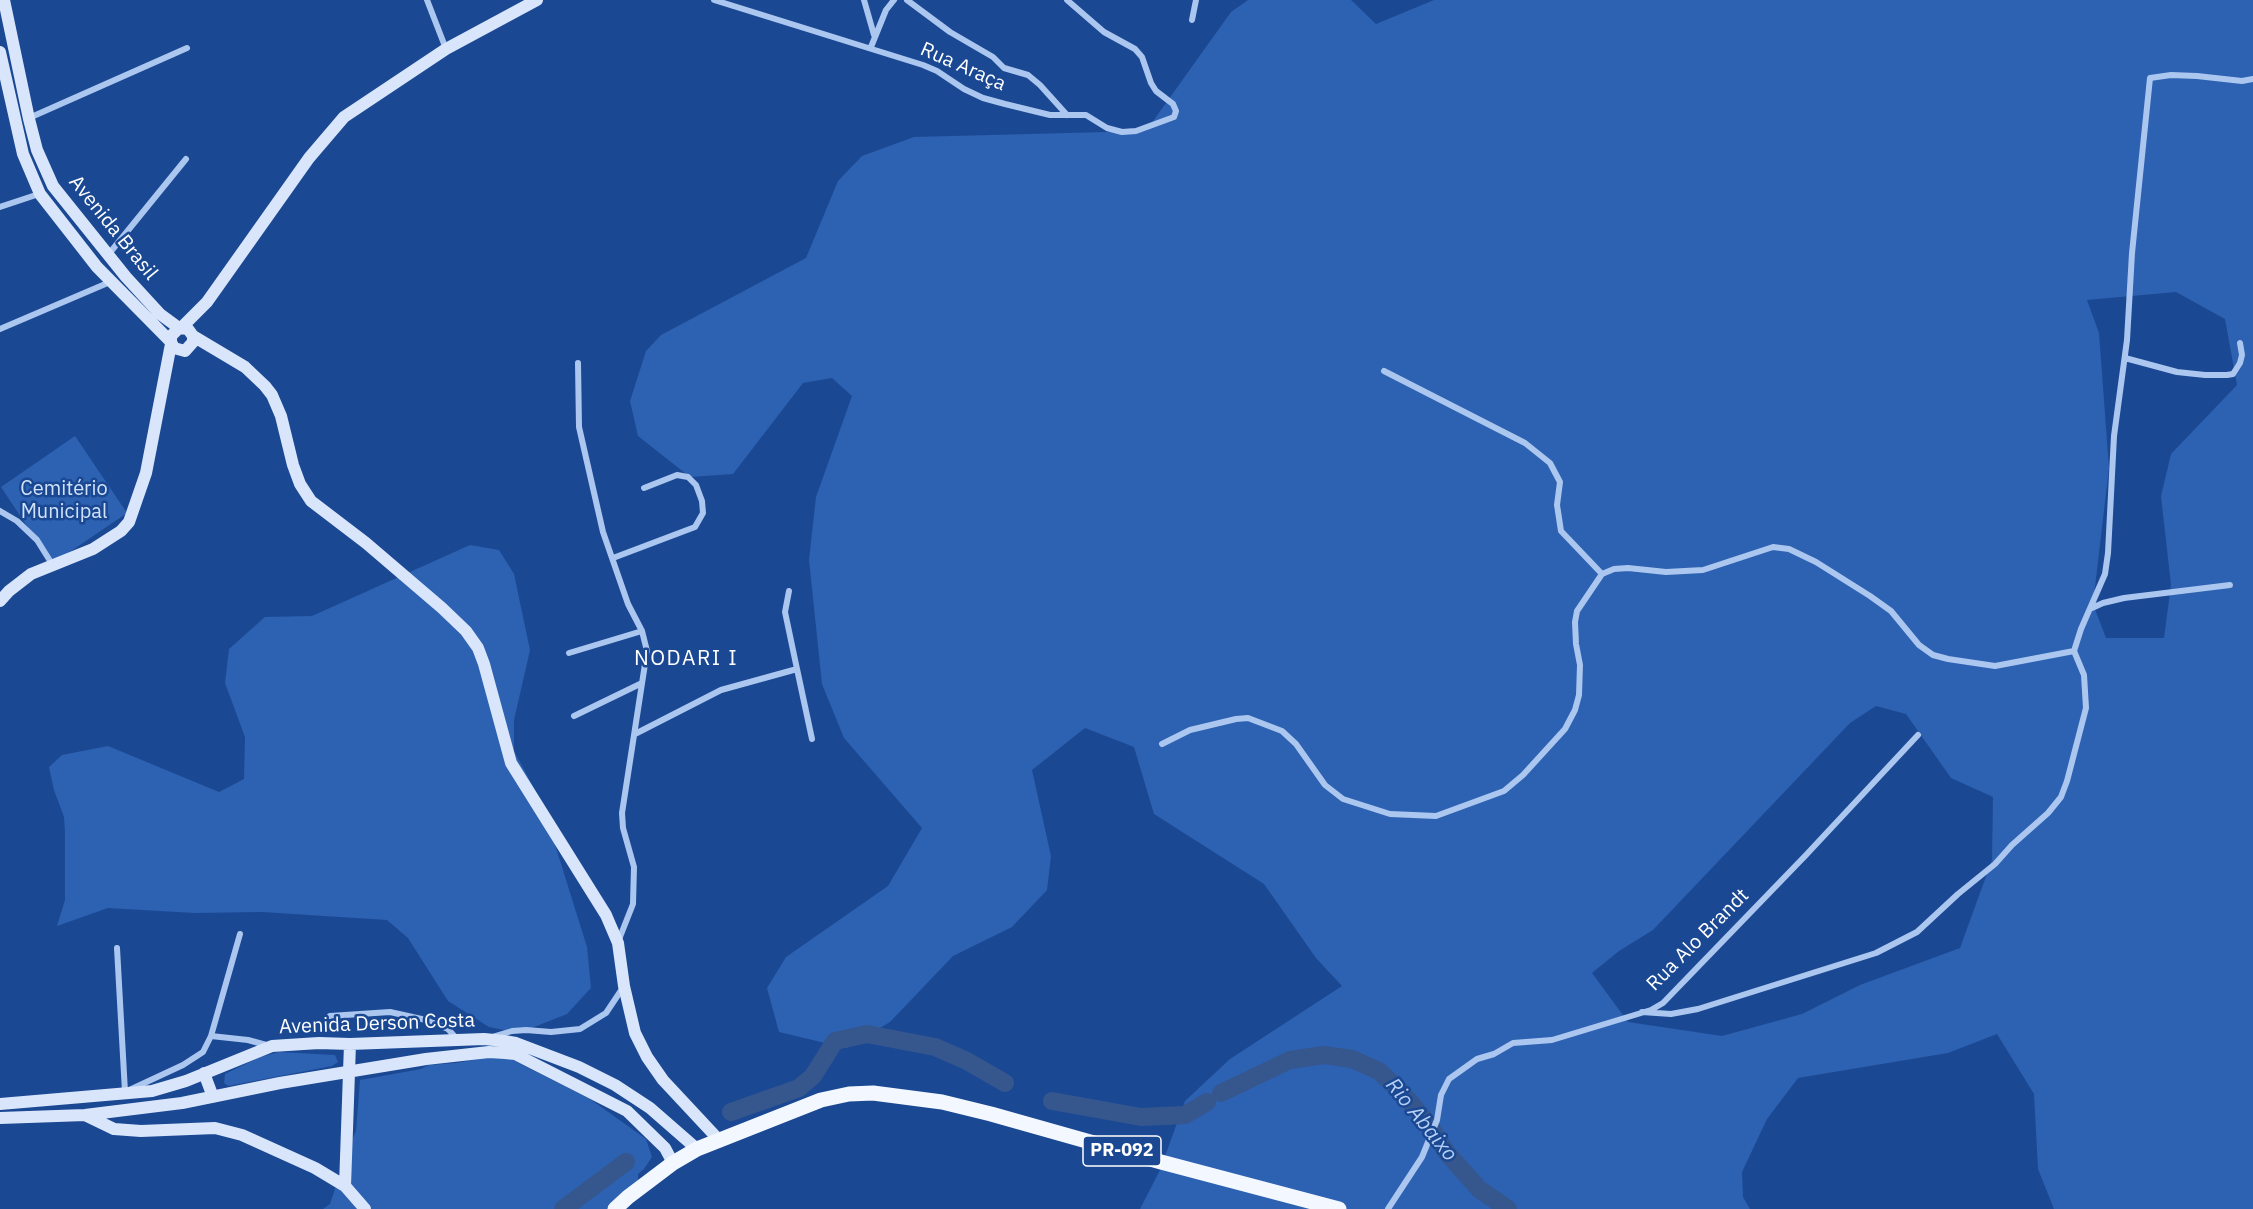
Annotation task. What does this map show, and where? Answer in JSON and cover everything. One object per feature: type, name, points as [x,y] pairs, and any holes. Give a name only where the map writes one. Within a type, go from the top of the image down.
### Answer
[{"type":"main road","name":"PR-092","points":[[615,1209],[674,1163],[697,1149],[821,1100],[849,1094],[873,1093],[942,1102],[991,1114],[1339,1209]]},
{"type":"street","name":"Avenida Brasil","points":[[4,0],[37,150],[53,186],[108,256],[160,314],[180,328]]},
{"type":"street","points":[[427,0],[446,49]]},
{"type":"street","points":[[0,602],[9,591],[31,574],[93,549],[121,531],[129,522],[146,472],[164,385],[171,336],[207,302],[309,158],[337,125],[362,104],[446,49],[537,0]]},
{"type":"street","name":"Rua Araça","points":[[714,0],[871,47],[937,71],[964,89],[983,98],[1050,115],[1086,115],[1114,131],[1136,131],[1174,117],[1176,111],[1173,105],[1163,98],[1151,83],[1142,57],[1135,49],[1104,32],[1067,0]]},
{"type":"street","points":[[864,0],[874,35]]},
{"type":"street","points":[[871,47],[886,10],[894,0]]},
{"type":"street","points":[[907,0],[950,32],[993,57],[1004,68],[1028,75],[1067,115]]},
{"type":"street","points":[[1192,20],[1196,0]]},
{"type":"street","points":[[29,119],[187,48]]},
{"type":"street","name":"Avenida Brasil","points":[[0,52],[4,88],[23,154],[40,194],[110,282],[171,343]]},
{"type":"street","points":[[1642,1012],[1671,1014],[1698,1009],[1876,953],[1917,932],[1995,864],[2012,845],[2048,813],[2061,797],[2086,708],[2084,675],[2074,651],[2080,629],[2105,574],[2108,553],[2114,436],[2125,358],[2132,253],[2150,78],[2171,75],[2242,81],[2253,79]]},
{"type":"street","points":[[108,256],[186,159]]},
{"type":"street","points":[[0,207],[40,194]]},
{"type":"street","points":[[0,329],[110,282]]},
{"type":"street","points":[[164,385],[184,351],[193,342],[193,335],[207,302]]},
{"type":"street","points":[[180,328],[188,329],[193,335],[255,375],[272,395],[293,465],[300,484],[311,501],[366,543],[442,608],[466,631],[478,648],[511,763],[606,915],[618,943],[624,986],[635,1033],[647,1057],[663,1080],[719,1140]]},
{"type":"street","points":[[171,343],[178,351],[223,354]]},
{"type":"street","points":[[2125,358],[2177,372],[2227,375],[2233,374],[2240,363],[2242,355],[2240,343]]},
{"type":"street","points":[[578,363],[579,427],[603,532],[627,604],[642,631],[647,651],[622,813],[623,828],[634,867],[633,904],[618,943]]},
{"type":"street","points":[[1384,371],[1525,443],[1550,463],[1560,482],[1557,505],[1561,531],[1602,574]]},
{"type":"street","points":[[613,558],[695,527],[703,513],[702,501],[696,485],[688,477],[677,475],[644,488]]},
{"type":"street","points":[[0,511],[17,521],[37,540],[52,564]]},
{"type":"street","points":[[1162,744],[1190,730],[1248,718],[1282,731],[1296,744],[1325,785],[1343,799],[1390,814],[1436,816],[1504,791],[1565,729],[1575,710],[1581,665],[1576,644],[1577,610],[1602,574],[1614,569],[1628,568],[1666,572],[1703,570],[1765,549],[1783,548],[1816,562],[1891,611],[1919,645],[1933,655],[1995,666],[2074,651]]},
{"type":"street","points":[[2091,608],[2124,598],[2230,585]]},
{"type":"street","points":[[789,591],[786,612],[812,739]]},
{"type":"street","points":[[569,653],[642,631]]},
{"type":"street","points":[[635,734],[721,690],[797,669]]},
{"type":"street","points":[[574,716],[642,683]]},
{"type":"street","name":"Rua Alo Brandt","points":[[1388,1209],[1422,1157],[1437,1120],[1441,1095],[1449,1079],[1477,1059],[1494,1054],[1513,1043],[1552,1040],[1651,1010],[1663,1003],[1918,735]]},
{"type":"street","points":[[117,948],[124,1092],[183,1065],[203,1052],[211,1036],[240,934]]},
{"type":"street","points":[[484,1039],[512,1030],[551,1032],[580,1029],[606,1013],[624,986]]},
{"type":"street","points":[[330,1016],[390,1012],[426,1020],[448,1029],[459,1041]]},
{"type":"street","points":[[211,1036],[248,1040],[272,1046]]},
{"type":"street","name":"Avenida Derson Costa","points":[[0,1104],[152,1090],[186,1081],[272,1046],[484,1039],[516,1043],[579,1067],[615,1085],[650,1108],[697,1149]]},
{"type":"street","points":[[345,1186],[350,1044]]},
{"type":"street","name":"Avenida Derson Costa","points":[[0,1118],[85,1115],[182,1103],[350,1071],[489,1052],[515,1054],[627,1111],[665,1148],[674,1163]]},
{"type":"street","points":[[204,1073],[213,1097]]},
{"type":"street","points":[[85,1115],[104,1126],[126,1131],[215,1128],[242,1135],[315,1168],[345,1186],[365,1209]]},
{"type":"green space","points":[[1248,0],[1351,0],[1376,24],[1434,0],[2253,0],[2253,1209],[2054,1209],[2038,1169],[2034,1094],[1997,1034],[1948,1053],[1798,1078],[1767,1119],[1742,1172],[1743,1197],[1750,1209],[1140,1209],[1160,1170],[1185,1101],[1230,1059],[1342,986],[1316,958],[1264,884],[1154,814],[1134,747],[1085,728],[1032,770],[1051,856],[1047,890],[1012,927],[953,956],[890,1022],[846,1048],[779,1032],[767,988],[786,957],[888,886],[922,828],[844,738],[822,684],[809,560],[816,497],[852,396],[832,378],[803,383],[733,474],[690,477],[638,436],[630,401],[646,351],[661,335],[806,258],[838,181],[862,156],[914,137],[1146,131],[1231,12]],"holes":[[[2176,292],[2225,319],[2237,385],[2171,454],[2161,496],[2171,585],[2164,638],[2106,638],[2093,604],[2109,468],[2099,333],[2087,300]],[[1876,706],[1906,714],[1951,778],[1993,797],[1992,860],[1960,948],[1860,985],[1802,1014],[1722,1036],[1628,1022],[1592,973],[1619,951],[1653,930],[1850,723]]]},
{"type":"green space","name":"Cemitério Municipal","points":[[75,436],[127,513],[52,564],[1,487]]},
{"type":"green space","points":[[470,545],[499,550],[514,574],[530,650],[514,720],[514,751],[542,803],[587,947],[591,988],[567,1014],[519,1033],[489,1027],[448,1001],[408,938],[387,920],[262,912],[194,913],[108,908],[57,926],[65,900],[65,832],[64,817],[54,790],[49,767],[62,755],[108,746],[219,792],[244,779],[245,737],[225,683],[229,649],[265,617],[312,616]]},
{"type":"green space","points":[[279,1052],[335,1055],[338,1062],[332,1066],[228,1086],[224,1083],[225,1074],[260,1057]]},
{"type":"green space","points":[[503,1055],[590,1099],[646,1139],[652,1157],[638,1174],[638,1183],[615,1209],[323,1209],[330,1204],[356,1131],[360,1080],[421,1069],[429,1065]]},
{"type":"waterway","name":"Rio Abaixo","points":[[731,1112],[799,1088],[813,1076],[835,1041],[867,1034],[935,1047],[967,1061],[1005,1083]]},
{"type":"waterway","name":"Rio Abaixo","points":[[1221,1093],[1290,1060],[1324,1055],[1352,1059],[1379,1071],[1403,1094],[1427,1122],[1447,1153],[1479,1189],[1508,1209]]},
{"type":"waterway","name":"Rio Abaixo","points":[[1052,1101],[1141,1117],[1185,1115],[1207,1102]]},
{"type":"waterway","name":"Rio Abaixo","points":[[563,1209],[626,1162]]},
{"type":"district","name":"NODARI I","points":[[686,659]]}]
